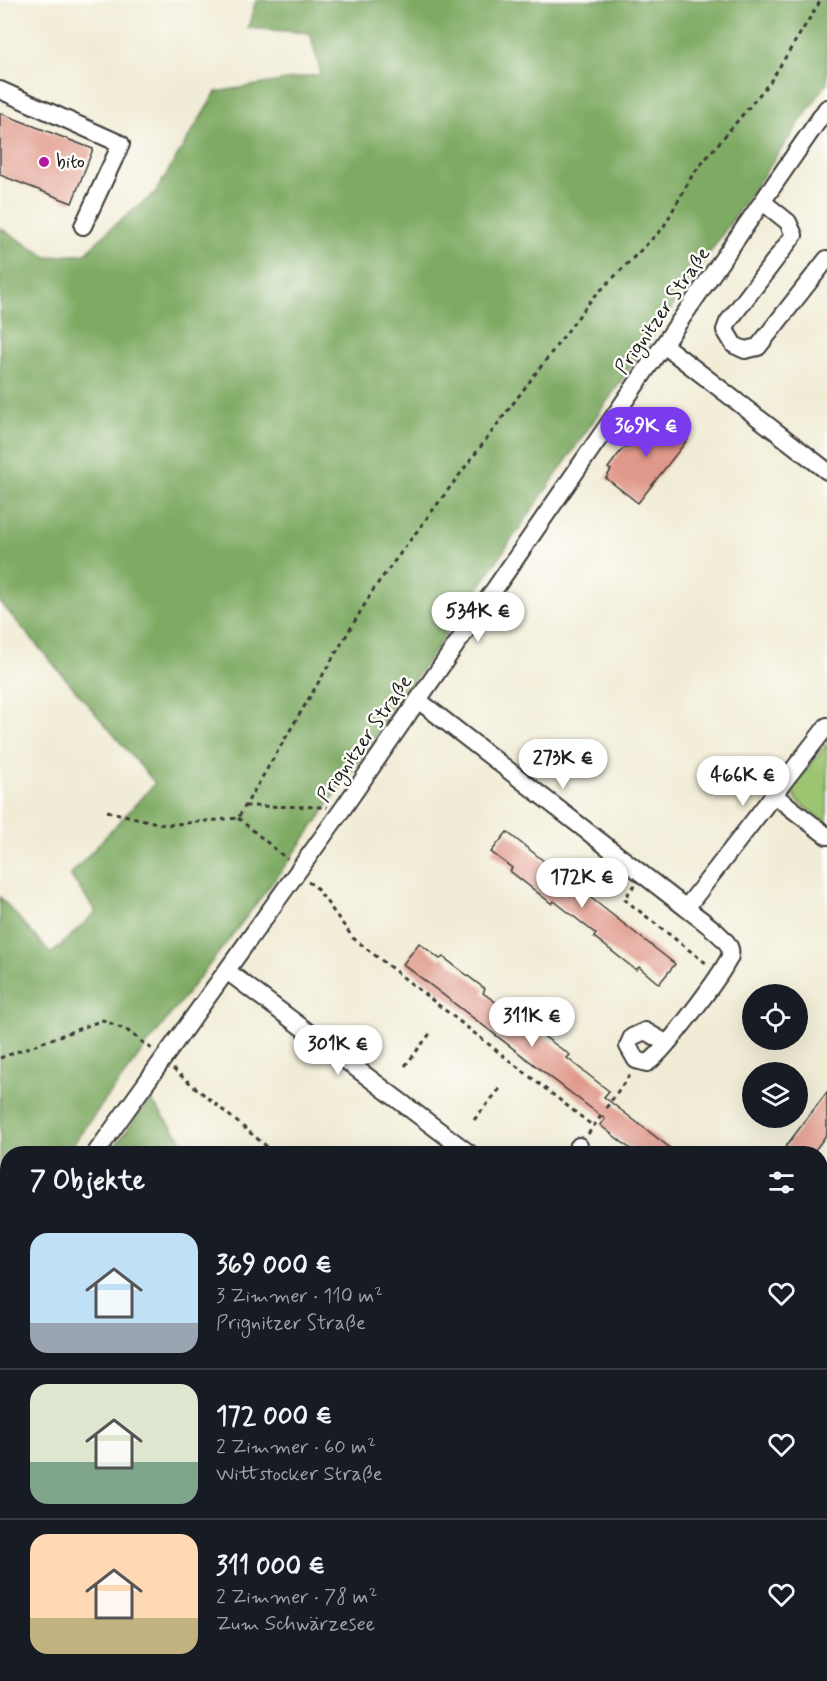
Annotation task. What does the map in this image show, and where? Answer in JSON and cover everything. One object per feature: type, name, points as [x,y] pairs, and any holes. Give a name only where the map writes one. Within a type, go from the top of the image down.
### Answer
[{"type":"street","points":[[0,90],[121,144],[83,226]]},
{"type":"street","name":"Prignitzer Straße","points":[[101,1146],[344,807],[665,346],[827,108]]},
{"type":"street","points":[[763,202],[788,222],[794,235],[728,321],[725,330],[734,345],[745,350],[758,347],[827,259]]},
{"type":"street","points":[[665,346],[827,471]]},
{"type":"street","points":[[417,700],[687,908],[728,946],[729,960],[720,974],[652,1061],[639,1062],[633,1057],[628,1046],[636,1033],[649,1031],[666,1043]]},
{"type":"street","points":[[687,908],[827,726]]},
{"type":"street","points":[[774,795],[826,833]]},
{"type":"street","points":[[227,971],[459,1146]]},
{"type":"path","points":[[238,818],[375,587],[591,300],[663,228],[693,174],[770,82],[821,0]]},
{"type":"path","points":[[245,806],[344,807]]},
{"type":"path","points":[[106,812],[165,825],[238,818],[315,886],[353,938],[593,1126]]},
{"type":"path","points":[[624,899],[720,974]]},
{"type":"path","points":[[405,1066],[432,1031]]},
{"type":"path","points":[[606,1108],[639,1062]]},
{"type":"path","points":[[474,1120],[502,1086]]},
{"type":"path","points":[[579,1146],[601,1116]]},
{"type":"green space","points":[[256,0],[827,0],[827,83],[306,837],[72,1146],[0,1146],[0,897],[51,954],[96,912],[70,875],[155,783],[0,602],[0,228],[47,257],[85,254],[110,229],[155,193],[216,92],[321,74],[310,33],[248,28]]},
{"type":"green space","points":[[827,744],[827,824],[796,800],[792,787]]},
{"type":"green space","points":[[150,1099],[187,1146],[115,1146]]},
{"type":"building","name":"bito","points":[[0,113],[93,149],[72,203],[0,175]]},
{"type":"building","points":[[656,414],[688,439],[638,503],[606,478],[611,470],[608,468]]},
{"type":"building","points":[[507,832],[675,964],[659,984],[639,967],[636,970],[554,901],[552,904],[510,871],[512,868],[491,852]]},
{"type":"building","points":[[419,943],[440,959],[443,957],[485,989],[483,993],[570,1055],[567,1058],[609,1091],[604,1097],[668,1146],[627,1146],[600,1125],[605,1119],[403,964]]},
{"type":"building","points":[[827,1092],[827,1134],[818,1146],[786,1146],[800,1128],[808,1128],[808,1117]]},
{"type":"place","name":"bito","points":[[44,162]]}]
